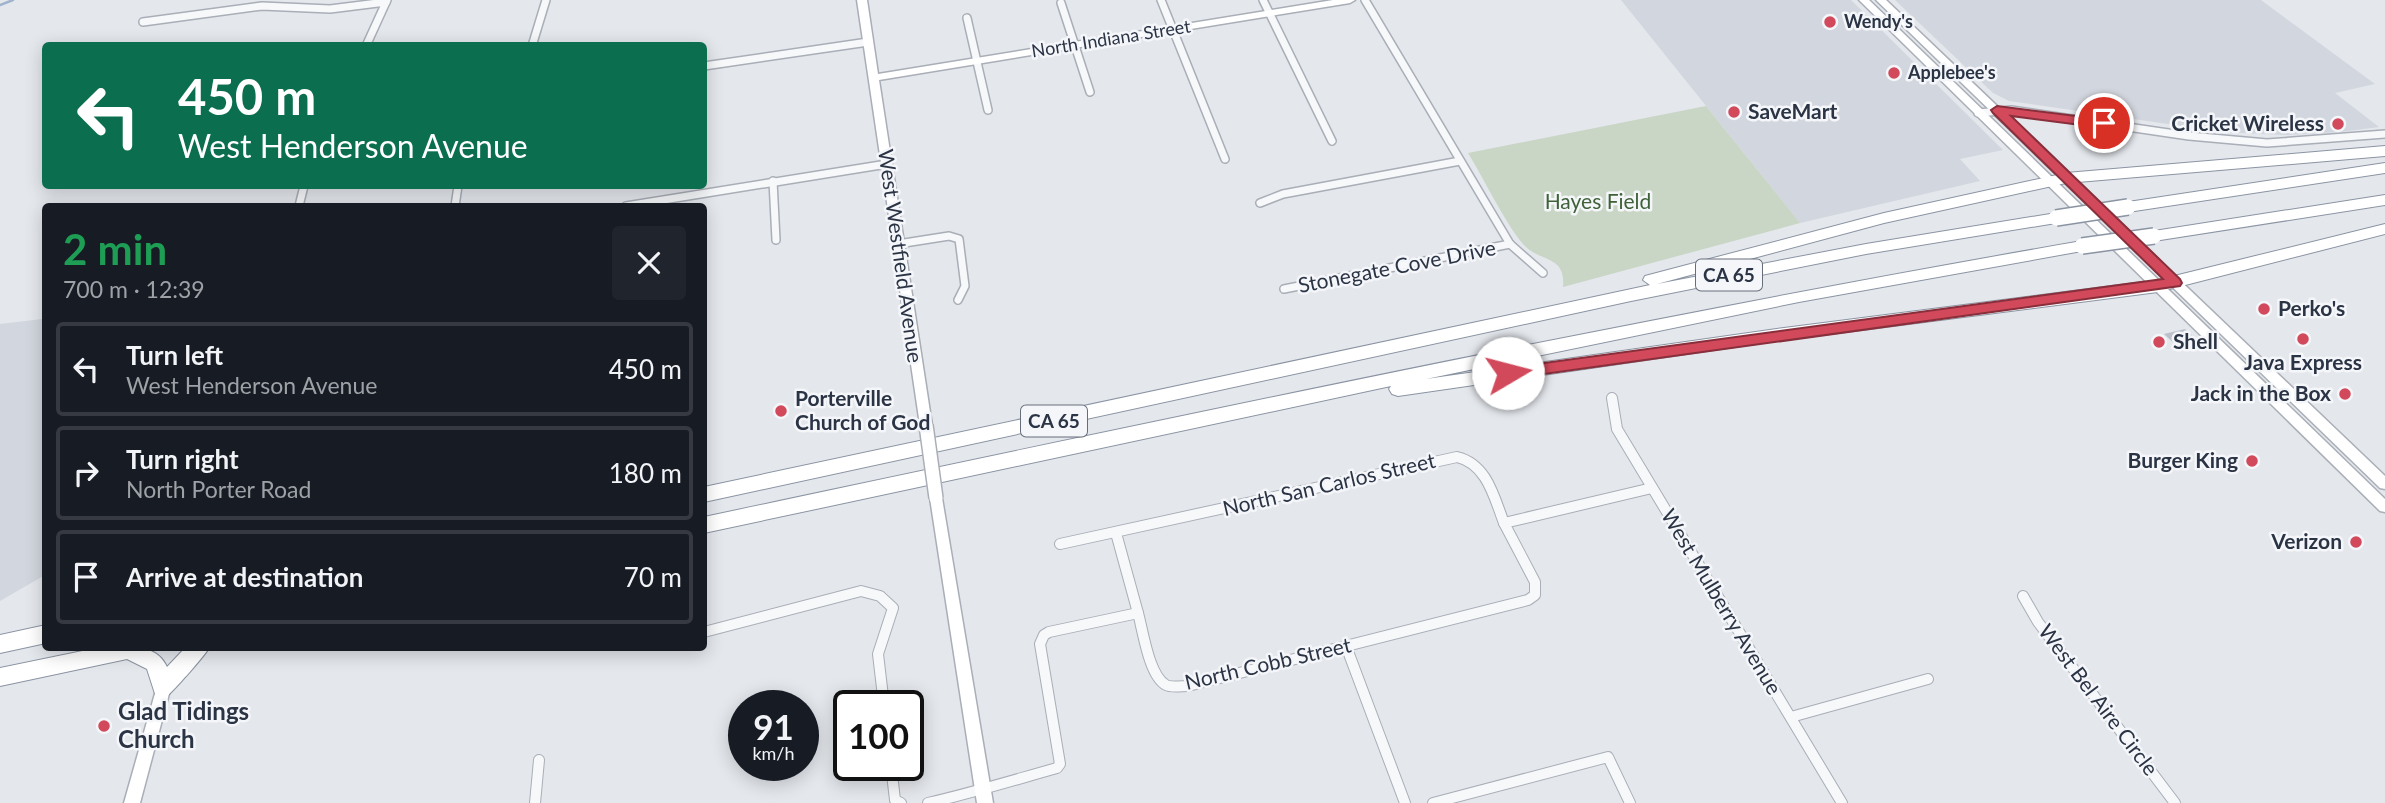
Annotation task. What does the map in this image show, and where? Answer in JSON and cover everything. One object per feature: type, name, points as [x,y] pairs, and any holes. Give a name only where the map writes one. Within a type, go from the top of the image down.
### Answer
[{"type":"highway","points":[[1404,345],[1458,327],[1637,284],[1812,236],[2058,179],[2385,151]]},
{"type":"highway","name":"CA 65","points":[[707,494],[1791,263],[2056,218],[2385,168]]},
{"type":"highway","name":"CA 65","points":[[707,524],[1249,408],[1824,291],[2082,246],[2385,200]]},
{"type":"highway","points":[[1249,408],[2167,284],[2385,229]]},
{"type":"highway","points":[[0,644],[42,635]]},
{"type":"highway","points":[[0,677],[123,651]]},
{"type":"highway","points":[[136,651],[153,660],[160,669],[163,690]]},
{"type":"highway","points":[[163,690],[181,664],[196,651]]},
{"type":"main road","name":"West Westfield Avenue","points":[[862,0],[936,498],[984,797]]},
{"type":"main road","name":"North Indiana Street","points":[[873,78],[1350,0]]},
{"type":"main road","points":[[1864,0],[1978,113],[2058,179],[2167,284],[2381,480]]},
{"type":"main road","points":[[1879,1],[1997,110],[2058,179],[2167,284],[2280,405],[2385,507]]},
{"type":"main road","points":[[1891,27],[1913,37],[1959,79],[1973,87]]},
{"type":"main road","points":[[2280,405],[2295,410],[2356,468],[2381,480]]},
{"type":"street","points":[[533,42],[546,0]]},
{"type":"street","points":[[1161,0],[1225,159]]},
{"type":"street","points":[[1262,0],[1332,141]]},
{"type":"street","points":[[1365,0],[1510,244],[1543,273]]},
{"type":"street","points":[[143,22],[274,5],[330,9],[386,1]]},
{"type":"street","points":[[368,42],[386,1]]},
{"type":"street","points":[[1061,3],[1090,92]]},
{"type":"street","points":[[967,18],[988,110]]},
{"type":"street","points":[[707,66],[868,42]]},
{"type":"street","points":[[1978,113],[1997,110],[2267,143],[2385,134]]},
{"type":"street","points":[[1260,203],[1283,194],[1460,161]]},
{"type":"street","points":[[663,203],[773,181],[887,164]]},
{"type":"street","points":[[773,181],[776,240]]},
{"type":"street","points":[[898,244],[949,236],[959,239],[965,286],[958,300]]},
{"type":"street","name":"Stonegate Cove Drive","points":[[1284,289],[1510,244]]},
{"type":"street","name":"West Mulberry Avenue","points":[[1612,398],[1618,429],[1842,803]]},
{"type":"street","name":"North San Carlos Street","points":[[1060,544],[1457,457],[1479,466],[1504,523]]},
{"type":"street","points":[[1504,523],[1652,488]]},
{"type":"street","name":"North Cobb Street","points":[[1138,613],[1153,669],[1159,680],[1167,685],[1188,686],[1517,604],[1535,595],[1535,582],[1504,523]]},
{"type":"street","points":[[928,803],[984,797],[998,784],[1048,772],[1060,764],[1041,650],[1044,635],[1138,613],[1116,533]]},
{"type":"street","points":[[707,631],[861,591],[880,596],[893,608],[878,654],[882,690]]},
{"type":"street","name":"West Bel Aire Circle","points":[[2023,596],[2038,622],[2175,803]]},
{"type":"street","points":[[1346,646],[1405,803]]},
{"type":"street","points":[[1790,717],[1928,678]]},
{"type":"street","points":[[132,803],[163,690]]},
{"type":"street","points":[[1433,803],[1608,757],[1630,803]]},
{"type":"street","points":[[535,803],[539,760]]},
{"type":"street","points":[[893,781],[895,800],[901,803]]},
{"type":"shaded area","points":[[1621,0],[1851,0],[2003,150],[1960,159],[1980,181],[1800,223]]},
{"type":"shaded area","points":[[1895,0],[2261,0],[2375,84],[2335,93],[2379,127],[2285,135],[2223,132],[2009,101],[1993,93]]},
{"type":"shaded area","points":[[42,319],[42,577],[0,601],[0,324]]},
{"type":"green space","name":"Hayes Field","points":[[1706,106],[1800,223],[1563,287],[1561,270],[1552,261],[1532,252],[1519,239],[1468,153]]},
{"type":"building","name":"Shell","points":[[2185,329],[2198,341],[2177,346],[2164,334]]},
{"type":"waterway","points":[[0,5],[13,0]]},
{"type":"place","name":"Wendy's","points":[[1830,22]]},
{"type":"place","name":"Applebee's","points":[[1894,73]]},
{"type":"place","name":"SaveMart","points":[[1734,112]]},
{"type":"place","name":"Cricket Wireless","points":[[2338,124]]},
{"type":"place","name":"Perko's","points":[[2264,309]]},
{"type":"place","name":"Java Express","points":[[2303,339]]},
{"type":"place","name":"Shell","points":[[2159,342]]},
{"type":"place","name":"Jack in the Box","points":[[2345,394]]},
{"type":"place","name":"Porterville Church of God","points":[[781,411]]},
{"type":"place","name":"Burger King","points":[[2252,461]]},
{"type":"place","name":"Verizon","points":[[2356,542]]},
{"type":"place","name":"Glad Tidings Church","points":[[104,726]]},
{"type":"route","points":[[1508,373],[2175,283],[1997,110],[2104,123]]}]
